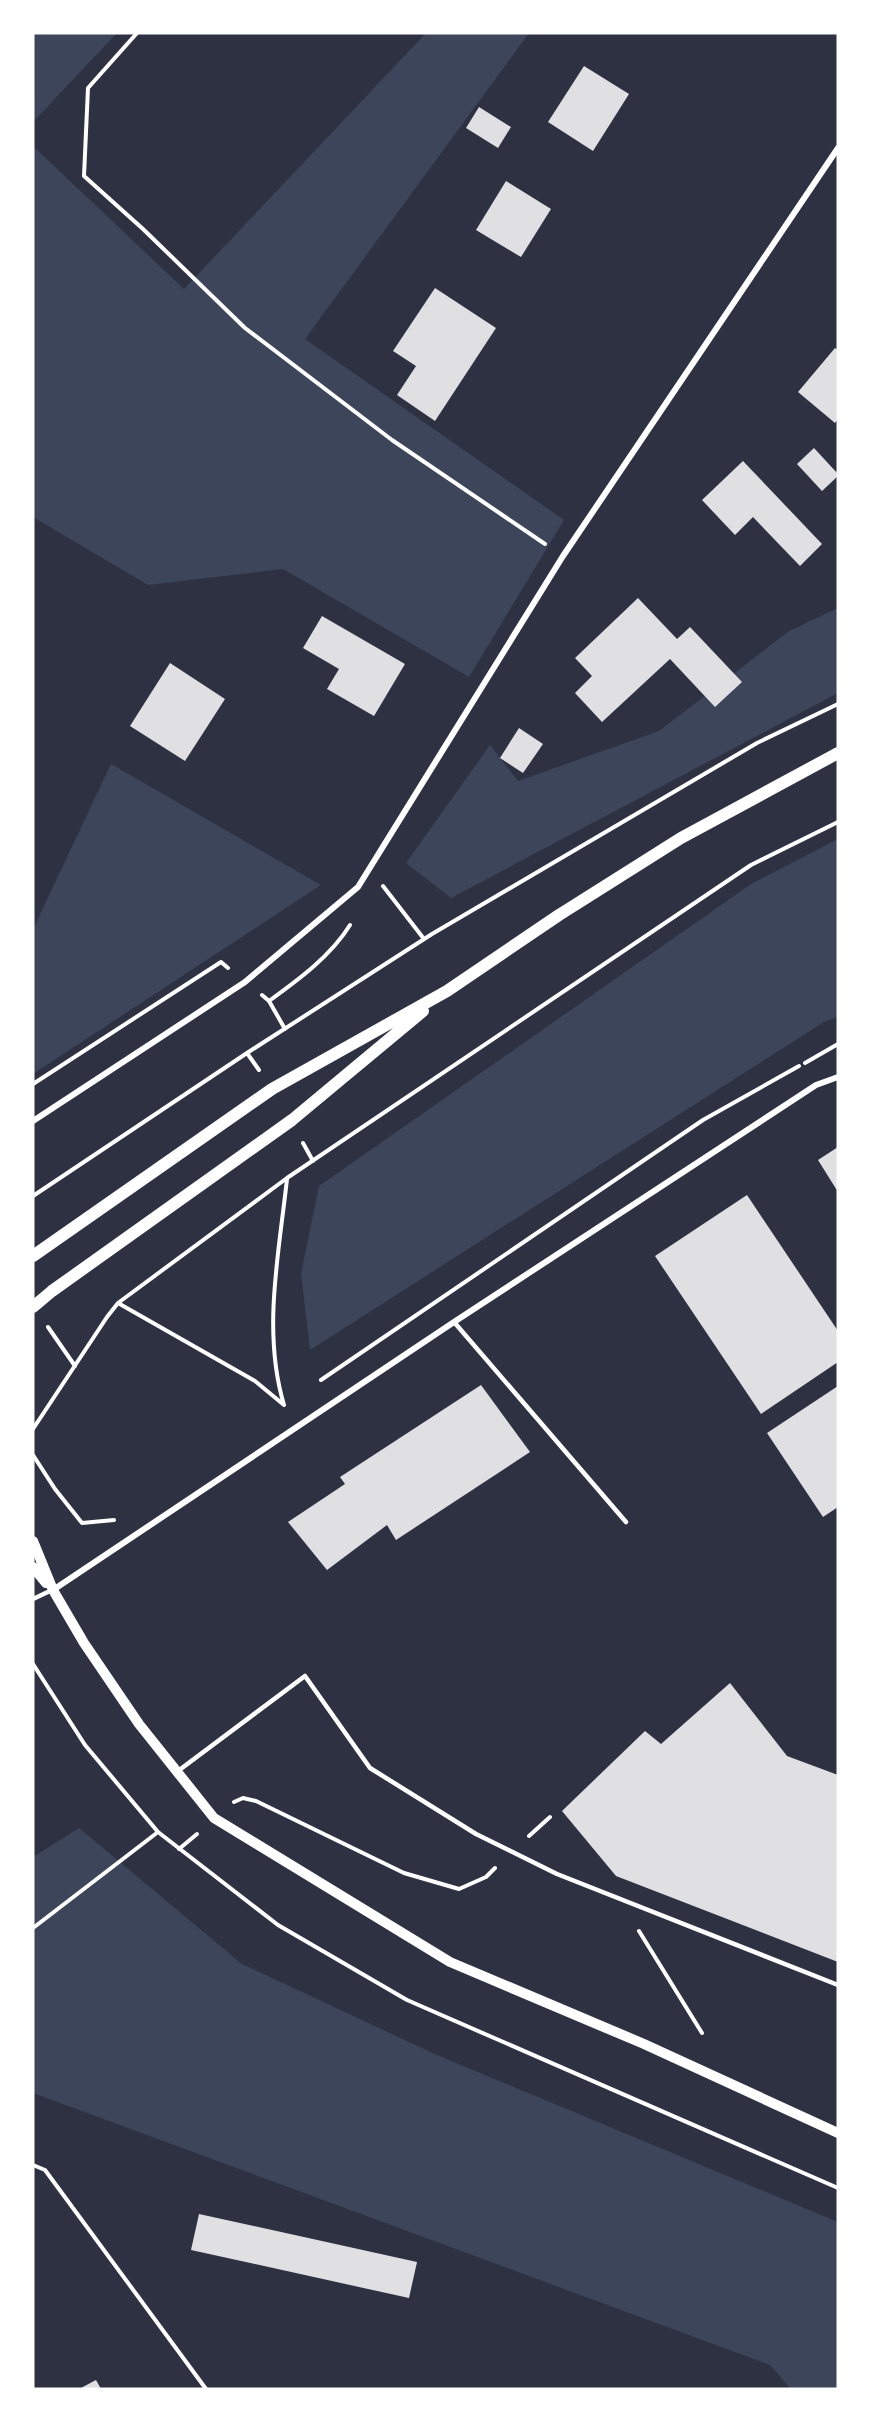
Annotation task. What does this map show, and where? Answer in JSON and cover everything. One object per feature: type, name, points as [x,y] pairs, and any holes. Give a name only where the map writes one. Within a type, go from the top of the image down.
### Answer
[{"type":"main road","points":[[33,1256],[272,1089],[447,991],[559,915],[681,838],[838,753]]},
{"type":"main road","points":[[34,1307],[61,1284],[291,1120],[447,991]]},
{"type":"street","points":[[33,1121],[245,982],[358,887],[563,556],[838,148]]},
{"type":"street","points":[[52,1590],[454,1322],[816,1085],[838,1077]]},
{"type":"street","points":[[33,1541],[52,1590]]},
{"type":"street","points":[[33,1567],[52,1590],[84,1643],[133,1715],[214,1818],[450,1962],[644,2043],[838,2133]]},
{"type":"lane","points":[[454,1322],[626,1522]]},
{"type":"lane","points":[[33,1599],[52,1590]]},
{"type":"lane","points":[[176,1772],[305,1676],[370,1768],[476,1834],[511,1853],[619,1899],[838,1985]]},
{"type":"path","points":[[137,33],[88,88],[84,176],[245,328],[393,440],[563,556]]},
{"type":"path","points":[[33,1196],[432,934],[716,766],[757,743],[838,704]]},
{"type":"path","points":[[33,1429],[106,1317],[118,1303],[288,1178],[751,865],[838,822]]},
{"type":"path","points":[[269,1001],[285,1029]]},
{"type":"path","points":[[314,1386],[703,1120],[838,1044]]},
{"type":"path","points":[[284,1406],[276,1376],[273,1301],[288,1178]]},
{"type":"path","points":[[118,1303],[255,1381],[284,1406]]},
{"type":"path","points":[[34,1307],[75,1366]]},
{"type":"path","points":[[275,1412],[294,1399]]},
{"type":"path","points":[[33,1455],[55,1489],[82,1522],[118,1520]]},
{"type":"path","points":[[33,1664],[86,1745],[158,1832],[278,1925],[407,2000],[838,2188]]},
{"type":"path","points":[[179,1849],[229,1803],[243,1798],[256,1801],[404,1873],[459,1888],[486,1877],[550,1817]]},
{"type":"path","points":[[33,1928],[158,1832]]},
{"type":"path","points":[[619,1899],[702,2033]]},
{"type":"path","points":[[33,2165],[45,2170],[206,2389]]},
{"type":"shaded area","points":[[33,33],[117,33],[33,122]]},
{"type":"shaded area","points":[[426,33],[529,33],[305,339],[564,520],[469,677],[283,569],[148,585],[33,517],[33,146],[184,289]]},
{"type":"shaded area","points":[[838,608],[838,693],[451,898],[406,863],[490,745],[518,781],[659,731],[789,631]]},
{"type":"shaded area","points":[[111,764],[321,885],[33,1074],[33,929]]},
{"type":"shaded area","points":[[838,839],[838,1017],[824,1022],[310,1350],[301,1273],[319,1186],[751,884]]},
{"type":"shaded area","points":[[79,1828],[242,1964],[437,2055],[838,2222],[838,2389],[791,2389],[770,2365],[33,2093],[33,1857]]},
{"type":"building","points":[[584,66],[629,94],[593,151],[548,122]]},
{"type":"building","points":[[479,107],[511,127],[498,148],[466,128]]},
{"type":"building","points":[[506,181],[551,209],[521,257],[476,230]]},
{"type":"building","points":[[435,288],[496,328],[435,421],[397,395],[416,366],[393,351]]},
{"type":"building","points":[[835,348],[838,350],[838,419],[835,423],[798,392]]},
{"type":"building","points":[[814,448],[838,474],[822,491],[797,464]]},
{"type":"building","points":[[743,461],[822,544],[800,566],[753,517],[735,535],[702,500]]},
{"type":"building","points":[[638,598],[677,639],[690,627],[742,682],[715,707],[670,659],[602,722],[575,693],[592,676],[575,658]]},
{"type":"building","points":[[322,616],[405,664],[374,716],[327,689],[339,669],[303,648]]},
{"type":"building","points":[[170,663],[225,699],[185,761],[130,726]]},
{"type":"building","points":[[519,728],[543,744],[523,773],[500,758]]},
{"type":"building","points":[[838,1147],[838,1192],[818,1160]]},
{"type":"building","points":[[747,1195],[838,1331],[838,1362],[761,1414],[655,1256]]},
{"type":"building","points":[[481,1385],[530,1452],[396,1540],[387,1525],[327,1570],[288,1522],[345,1484],[340,1477]]},
{"type":"building","points":[[838,1386],[838,1507],[823,1517],[767,1433]]},
{"type":"building","points":[[730,1683],[787,1756],[838,1775],[838,1962],[616,1876],[562,1811],[645,1731],[661,1744]]},
{"type":"building","points":[[199,2214],[417,2262],[409,2298],[191,2250]]},
{"type":"building","points":[[96,2380],[101,2389],[79,2389]]}]
